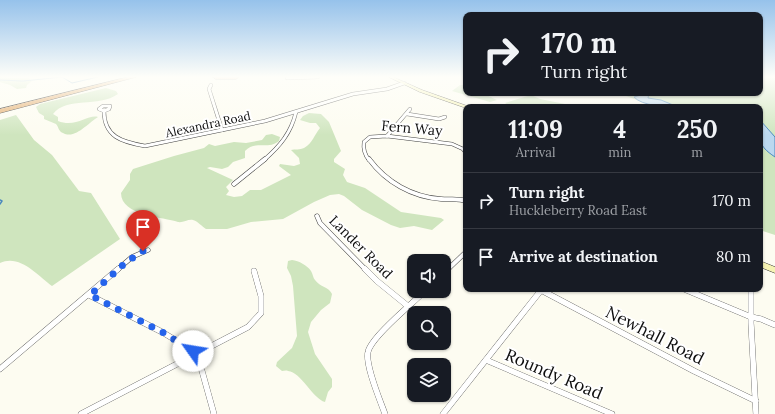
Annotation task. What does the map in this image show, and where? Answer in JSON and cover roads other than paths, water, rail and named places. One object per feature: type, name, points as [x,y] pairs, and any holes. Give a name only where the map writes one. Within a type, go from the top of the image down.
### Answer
[{"type":"highway","points":[[0,107],[45,96]]},
{"type":"highway","points":[[0,111],[53,96]]},
{"type":"main road","points":[[437,96],[463,105]]},
{"type":"main road","points":[[763,265],[775,270]]},
{"type":"street","points":[[211,96],[222,130]]},
{"type":"street","name":"Alexandra Road","points":[[104,110],[104,122],[109,132],[127,143],[145,146],[222,130],[296,112],[346,96]]},
{"type":"street","points":[[387,136],[410,109]]},
{"type":"street","points":[[234,184],[280,146],[289,135],[295,122],[296,112]]},
{"type":"street","points":[[407,114],[439,119],[445,117]]},
{"type":"street","name":"Fern Way","points":[[463,149],[452,144],[387,136],[370,137],[364,142],[363,148],[368,159],[392,183],[410,193],[427,197],[463,201]]},
{"type":"street","name":"Lander Road","points":[[317,216],[320,223],[372,275],[408,306]]},
{"type":"street","points":[[0,369],[90,295],[132,257],[148,250]]},
{"type":"street","points":[[451,266],[463,255]]},
{"type":"street","points":[[81,414],[248,327],[261,314],[261,296],[254,271]]},
{"type":"street","points":[[444,414],[540,292]]},
{"type":"street","name":"Newhall Road","points":[[546,292],[694,371],[756,401]]},
{"type":"street","points":[[691,292],[751,317],[762,319],[775,325]]},
{"type":"street","points":[[751,292],[756,414]]},
{"type":"street","points":[[90,295],[162,332],[196,353],[214,414]]},
{"type":"street","points":[[410,306],[418,298]]},
{"type":"street","points":[[385,414],[368,362],[368,351],[374,340],[407,309]]},
{"type":"street","name":"Roundy Road","points":[[486,360],[612,414]]},
{"type":"water","points":[[648,96],[648,98],[661,100],[671,104],[648,104],[634,97]]},
{"type":"water","points":[[763,123],[775,137],[775,157],[763,146]]},
{"type":"waterway","points":[[0,200],[2,201],[0,204]]}]
